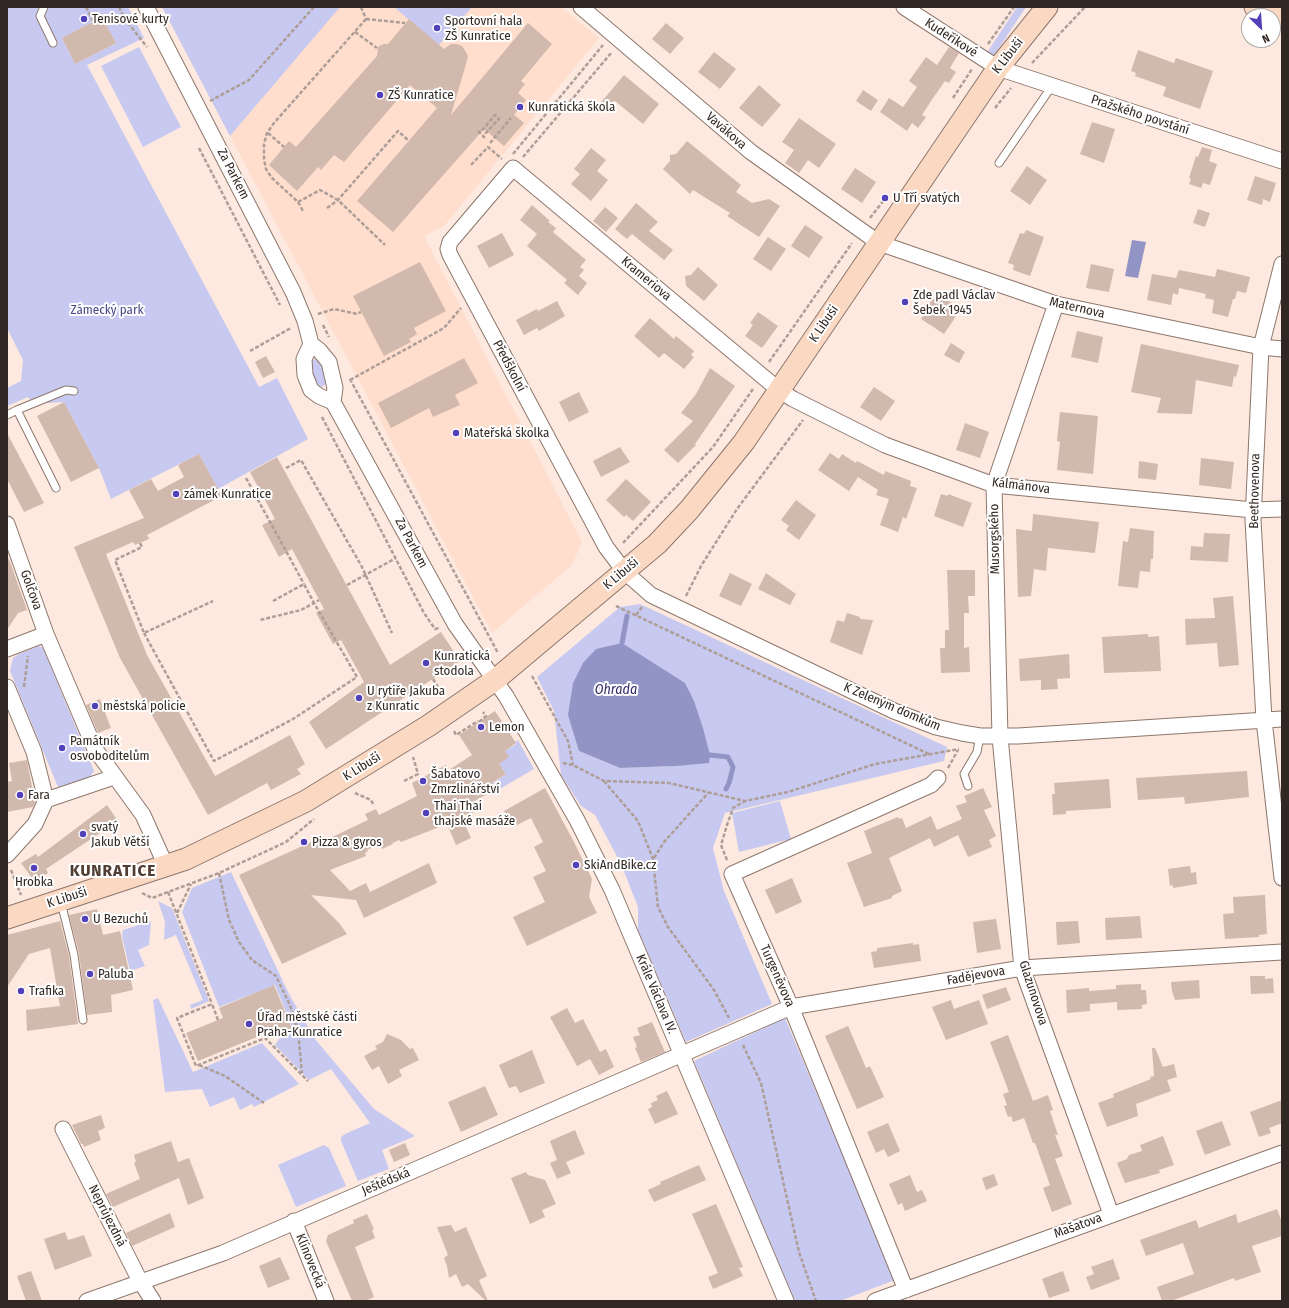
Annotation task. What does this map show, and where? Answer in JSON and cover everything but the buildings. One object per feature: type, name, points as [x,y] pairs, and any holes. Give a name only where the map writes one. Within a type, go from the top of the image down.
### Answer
[{"type":"street","name":"Za Parkem","points":[[146,7],[293,292],[305,321],[311,344],[319,350],[329,362],[334,395],[455,624],[500,688]]},
{"type":"street","name":"Vavákova","points":[[582,7],[751,152],[879,243]]},
{"type":"street","name":"Kudeříkové","points":[[904,7],[998,68]]},
{"type":"street","name":"K Libuši","points":[[7,918],[61,900],[162,857],[212,848],[306,801],[428,726],[500,688],[624,572],[657,544],[689,510],[727,464],[998,68],[1047,7]]},
{"type":"street","points":[[1255,7],[1282,17]]},
{"type":"street","name":"Pražského povstání","points":[[998,68],[1282,161]]},
{"type":"street","name":"Předškolní","points":[[514,163],[450,242],[448,248],[450,255],[471,295],[606,547],[624,572]]},
{"type":"street","name":"Krameriova","points":[[514,163],[779,390]]},
{"type":"street","name":"Maternova","points":[[879,243],[1056,304],[1261,347],[1282,350]]},
{"type":"street","name":"Beethovenova","points":[[1282,264],[1261,347],[1253,510],[1264,720],[1282,878]]},
{"type":"street","name":"Musorgského","points":[[1000,737],[994,485],[1056,304]]},
{"type":"street","points":[[311,344],[304,359],[305,375],[311,390],[319,396],[334,395]]},
{"type":"street","name":"Kálmánova","points":[[779,390],[812,409],[885,445],[994,485],[1253,510],[1282,509]]},
{"type":"street","name":"Golčova","points":[[7,524],[46,634],[95,749],[114,777]]},
{"type":"street","name":"K Zeleným domkům","points":[[624,572],[651,594],[680,609],[894,711],[936,727],[980,736],[1000,737],[1282,719]]},
{"type":"street","points":[[7,649],[46,634]]},
{"type":"street","points":[[7,687],[34,752],[46,800],[35,824],[8,861]]},
{"type":"street","name":"Krále Václava IV.","points":[[500,688],[577,820],[612,890],[786,1301]]},
{"type":"street","name":"Glazunovova","points":[[1000,737],[1022,968],[1111,1214]]},
{"type":"street","points":[[46,800],[114,777],[143,815],[162,857]]},
{"type":"street","points":[[732,874],[931,785],[938,778]]},
{"type":"street","name":"Turgeněvova","points":[[732,874],[791,1007],[906,1290]]},
{"type":"street","name":"Fadějevova","points":[[681,1054],[791,1007],[1022,968],[1282,952]]},
{"type":"street","name":"Ještědská","points":[[97,1299],[140,1281],[223,1253],[681,1054]]},
{"type":"street","name":"Neprůjezdná","points":[[63,1129],[140,1281],[153,1301]]},
{"type":"street","name":"Mašatova","points":[[875,1301],[1282,1153]]},
{"type":"street","name":"Klínovecká","points":[[294,1221],[326,1301]]},
{"type":"lane","points":[[44,7],[40,16],[53,43]]},
{"type":"lane","points":[[999,163],[1052,86]]},
{"type":"lane","points":[[7,415],[66,390],[74,391]]},
{"type":"lane","points":[[17,410],[56,488]]},
{"type":"lane","points":[[968,786],[964,774],[977,752],[980,736]]},
{"type":"lane","points":[[61,900],[74,955],[83,1020]]},
{"type":"path","points":[[86,7],[93,21]]},
{"type":"path","points":[[205,96],[208,102],[249,80],[314,7]]},
{"type":"path","points":[[361,7],[366,19]]},
{"type":"path","points":[[992,112],[1020,76],[1085,7]]},
{"type":"path","points":[[366,19],[406,23]]},
{"type":"path","points":[[303,211],[298,202],[272,178],[266,169],[264,144],[267,133],[274,122],[366,19]]},
{"type":"path","points":[[355,32],[377,48]]},
{"type":"path","points":[[514,163],[606,42]]},
{"type":"path","points":[[514,163],[615,49]]},
{"type":"path","points":[[495,115],[499,119],[484,137],[479,132],[495,115]]},
{"type":"path","points":[[490,143],[510,118]]},
{"type":"path","points":[[327,208],[338,200],[398,131],[408,140]]},
{"type":"path","points":[[267,133],[284,147]]},
{"type":"path","points":[[470,165],[488,147],[514,163]]},
{"type":"path","points":[[298,202],[320,190],[338,200],[385,245]]},
{"type":"path","points":[[334,395],[350,380],[444,328],[471,295]]},
{"type":"path","points":[[314,307],[331,340]]},
{"type":"path","points":[[318,314],[334,308],[357,314],[361,312]]},
{"type":"path","points":[[250,350],[292,328]]},
{"type":"path","points":[[347,373],[498,653]]},
{"type":"path","points":[[680,609],[701,566],[737,509],[812,409]]},
{"type":"path","points":[[286,468],[301,460],[366,575],[392,633]]},
{"type":"path","points":[[140,542],[142,547],[115,560],[144,633],[214,761],[293,719],[357,677],[314,603],[246,478]]},
{"type":"path","points":[[347,585],[396,558]]},
{"type":"path","points":[[273,601],[304,584]]},
{"type":"path","points":[[260,620],[301,610],[319,600]]},
{"type":"path","points":[[144,633],[213,601]]},
{"type":"path","points":[[616,606],[929,754]]},
{"type":"path","points":[[17,711],[26,676],[29,640]]},
{"type":"path","points":[[532,676],[568,741],[573,765]]},
{"type":"path","points":[[433,679],[442,694]]},
{"type":"path","points":[[454,731],[456,735],[479,722],[486,716],[483,712]]},
{"type":"path","points":[[732,874],[721,845],[733,808],[746,800],[788,792],[876,764],[959,749],[948,768],[938,778]]},
{"type":"path","points":[[404,781],[418,774],[413,757]]},
{"type":"path","points":[[561,763],[573,765],[604,781],[669,783],[746,800]]},
{"type":"path","points":[[654,859],[664,842],[709,792]]},
{"type":"path","points":[[355,793],[371,800],[374,806]]},
{"type":"path","points":[[218,1020],[168,892],[219,873],[286,842],[316,818]]},
{"type":"path","points":[[8,861],[22,896]]},
{"type":"path","points":[[219,873],[229,920],[239,942],[252,960],[276,976],[290,1005],[298,1031],[302,1074]]},
{"type":"path","points":[[177,913],[191,883]]},
{"type":"path","points":[[212,1004],[177,1018],[196,1066],[199,1065],[225,1076],[264,1103]]},
{"type":"path","points":[[199,1065],[265,1038],[308,1081]]},
{"type":"shaded area","name":"ZŠ Kunratice","points":[[162,7],[561,7],[599,38],[444,226],[424,236],[582,542],[572,565],[492,633]]},
{"type":"green space","name":"Zámecký park","points":[[7,7],[128,7],[144,38],[87,65],[259,387],[277,378],[308,439],[218,489],[199,454],[111,499],[99,468],[64,402],[33,404],[28,397],[7,406],[7,388],[21,381],[23,360],[7,328]],"holes":[[[102,17],[116,43],[75,64],[62,38]]]},
{"type":"green space","points":[[162,7],[340,7],[230,136]]},
{"type":"green space","name":"Sportovní hala ZŠ Kunratice","points":[[394,7],[472,7],[439,45]]},
{"type":"green space","points":[[1017,7],[1026,7],[995,54],[992,56],[986,54]]},
{"type":"green space","points":[[139,47],[181,127],[143,147],[101,66]]},
{"type":"green space","points":[[312,360],[321,360],[327,383],[322,387],[314,383],[310,364]]},
{"type":"green space","points":[[640,604],[947,747],[944,761],[725,813],[713,848],[724,891],[772,1004],[686,1042],[638,930],[638,907],[621,864],[595,815],[581,806],[561,775],[554,711],[537,677],[620,607]],"holes":[[[622,643],[634,652],[676,766],[620,768],[579,751]]]},
{"type":"green space","points":[[39,646],[43,648],[94,771],[90,777],[58,787],[10,671],[13,658]]},
{"type":"green space","points":[[518,740],[534,769],[491,794],[468,758],[482,767],[493,783],[506,774],[499,764],[505,751],[516,744],[515,742]]},
{"type":"green space","points":[[780,801],[791,839],[739,852],[732,813]]},
{"type":"green space","points":[[231,872],[289,994],[315,1039],[374,1109],[415,1136],[382,1150],[389,1169],[358,1181],[341,1141],[341,1137],[370,1123],[331,1069],[309,1080],[275,1045],[279,1039],[294,1032],[275,985],[219,1007],[182,912],[192,888]]},
{"type":"green space","points":[[158,901],[172,908],[209,1001],[191,1009],[190,1005],[203,1000],[176,935],[164,940],[165,922]]},
{"type":"green space","points":[[151,921],[149,945],[138,950],[145,966],[130,971],[122,936],[123,930]]},
{"type":"green space","points":[[158,998],[193,1072],[262,1043],[299,1084],[254,1107],[252,1104],[240,1110],[234,1097],[210,1107],[202,1089],[165,1092],[153,1000]]},
{"type":"green space","points":[[785,1018],[895,1280],[840,1301],[795,1301],[694,1061]]},
{"type":"green space","points":[[324,1145],[329,1148],[346,1186],[296,1207],[278,1165]]},
{"type":"water","points":[[1132,240],[1146,242],[1138,278],[1125,276]]},
{"type":"water","name":"Ohrada","points":[[622,643],[685,683],[694,701],[703,728],[710,755],[709,763],[620,768],[579,751],[568,715],[573,683],[583,663],[596,649]]},
{"type":"waterway","points":[[622,643],[627,616]]},
{"type":"waterway","points":[[710,755],[728,757],[733,767],[726,789]]},
{"type":"place","name":"Tenisové kurty","points":[[84,19]]},
{"type":"place","name":"Sportovní hala ZŠ Kunratice","points":[[437,28]]},
{"type":"place","name":"ZŠ Kunratice","points":[[380,95]]},
{"type":"place","name":"Kunratická škola","points":[[520,107]]},
{"type":"place","name":"U Tří svatých","points":[[885,198]]},
{"type":"place","name":"Zde padl Václav Šebek 1945","points":[[905,302]]},
{"type":"place","name":"Mateřská školka","points":[[456,433]]},
{"type":"place","name":"zámek Kunratice","points":[[176,494]]},
{"type":"place","name":"Kunratická stodola","points":[[426,663]]},
{"type":"place","name":"U rytíře Jakuba z Kunratic","points":[[359,698]]},
{"type":"place","name":"městská policie","points":[[95,706]]},
{"type":"place","name":"Lemon","points":[[481,727]]},
{"type":"place","name":"Památník osvoboditelům","points":[[62,748]]},
{"type":"place","name":"Šabatovo Zmrzlinářství","points":[[423,781]]},
{"type":"place","name":"Fara","points":[[20,795]]},
{"type":"place","name":"Thai Thai thajské masáže","points":[[426,813]]},
{"type":"place","name":"svatý Jakub Větší","points":[[83,834]]},
{"type":"place","name":"Pizza & gyros","points":[[304,842]]},
{"type":"place","name":"SkiAndBike.cz","points":[[576,865]]},
{"type":"place","name":"Hrobka","points":[[34,868]]},
{"type":"place","name":"U Bezuchů","points":[[85,919]]},
{"type":"place","name":"Paluba","points":[[90,974]]},
{"type":"place","name":"Trafika","points":[[21,991]]},
{"type":"place","name":"Úřad městské části Praha-Kunratice","points":[[249,1024]]},
{"type":"district","name":"KUNRATICE","points":[[113,871]]}]
